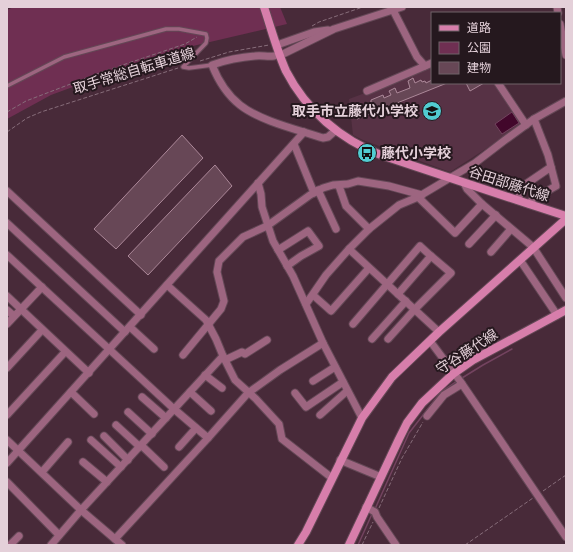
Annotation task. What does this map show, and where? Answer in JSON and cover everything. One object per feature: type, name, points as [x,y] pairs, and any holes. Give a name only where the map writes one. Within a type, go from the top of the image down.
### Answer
[{"type":"main road","name":"谷田部藤代線","points":[[264,7],[274,45],[297,90],[312,108],[336,130],[372,151],[566,216]]},
{"type":"main road","points":[[298,545],[306,532],[340,460],[362,418],[392,377],[439,332],[566,219]]},
{"type":"main road","name":"守谷藤代線","points":[[349,545],[407,424],[422,403],[454,374],[473,360],[566,310]]},
{"type":"street","points":[[285,54],[334,29],[402,7]]},
{"type":"street","points":[[393,10],[417,57],[429,64]]},
{"type":"street","points":[[274,45],[314,32],[334,29]]},
{"type":"street","points":[[561,31],[564,52]]},
{"type":"street","points":[[274,56],[244,57],[212,65],[222,85],[230,96],[241,106],[266,118],[304,132],[326,138],[336,130]]},
{"type":"street","points":[[367,91],[429,64]]},
{"type":"street","points":[[499,84],[526,125]]},
{"type":"street","points":[[306,304],[326,275],[349,249],[369,229],[399,205],[420,196],[475,163],[534,119],[566,101]]},
{"type":"street","points":[[529,204],[533,199],[556,186],[548,155],[534,119]]},
{"type":"street","points":[[7,463],[304,132]]},
{"type":"street","points":[[294,144],[316,192],[336,229]]},
{"type":"street","points":[[517,200],[526,184],[551,167]]},
{"type":"street","points":[[183,355],[221,308],[224,301],[217,272],[219,261],[243,237],[267,226],[292,207],[316,192],[334,185],[339,186],[358,181],[389,186],[420,196],[455,233],[482,204]]},
{"type":"street","points":[[258,183],[267,226],[278,250],[293,276],[323,343],[362,418]]},
{"type":"street","points":[[464,183],[467,189],[482,204],[533,248],[566,298]]},
{"type":"street","points":[[339,186],[346,206],[369,229]]},
{"type":"street","points":[[7,191],[141,315]]},
{"type":"street","points":[[469,244],[496,215]]},
{"type":"street","points":[[7,224],[127,330],[154,349]]},
{"type":"street","points":[[491,252],[511,229]]},
{"type":"street","points":[[278,250],[308,231],[318,246],[287,266]]},
{"type":"street","points":[[353,324],[420,246],[451,273],[388,339]]},
{"type":"street","points":[[349,249],[439,332]]},
{"type":"street","points":[[7,255],[174,409],[208,438]]},
{"type":"street","points":[[398,294],[431,256]]},
{"type":"street","points":[[520,260],[557,315]]},
{"type":"street","points":[[313,295],[330,311],[369,268]]},
{"type":"street","points":[[167,285],[206,320],[235,380],[256,399],[279,424],[282,439],[332,478]]},
{"type":"street","points":[[7,324],[42,287]]},
{"type":"street","points":[[7,296],[89,373]]},
{"type":"street","points":[[372,339],[406,301]]},
{"type":"street","points":[[7,310],[14,316]]},
{"type":"street","points":[[7,368],[42,330]]},
{"type":"street","points":[[54,544],[59,535],[106,482],[128,460],[205,375],[224,358],[242,352],[245,354],[267,340]]},
{"type":"street","points":[[430,341],[462,384],[566,537]]},
{"type":"street","points":[[115,539],[248,393],[280,370],[323,343]]},
{"type":"street","points":[[7,415],[65,352]]},
{"type":"street","points":[[313,381],[335,367]]},
{"type":"street","points":[[205,375],[222,388]]},
{"type":"street","points":[[295,393],[306,407],[343,382]]},
{"type":"street","points":[[427,416],[444,395],[462,384]]},
{"type":"street","points":[[320,416],[347,391]]},
{"type":"street","points":[[71,392],[94,414]]},
{"type":"street","points":[[190,392],[212,411]]},
{"type":"street","points":[[142,397],[166,418]]},
{"type":"street","points":[[128,412],[152,434]]},
{"type":"street","points":[[116,425],[164,467]]},
{"type":"street","points":[[179,447],[196,428]]},
{"type":"street","points":[[104,436],[128,460]]},
{"type":"street","points":[[7,440],[81,510],[122,545]]},
{"type":"street","points":[[91,440],[121,467]]},
{"type":"street","points":[[42,472],[68,442]]},
{"type":"street","points":[[340,460],[381,477]]},
{"type":"street","points":[[83,462],[106,482]]},
{"type":"street","points":[[7,482],[59,535]]},
{"type":"street","points":[[366,507],[375,512],[396,545]]},
{"type":"lane","points":[[7,86],[64,57],[130,38],[166,29],[179,29],[206,34],[206,43],[183,67]]},
{"type":"lane","points":[[183,67],[189,68],[212,65]]},
{"type":"path","points":[[306,28],[319,22],[364,7]]},
{"type":"path","points":[[7,112],[40,96],[102,72],[185,44],[195,39],[202,33]]},
{"type":"path","name":"取手常総自転車道線","points":[[196,63],[229,52],[274,45]]},
{"type":"path","name":"取手常総自転車道線","points":[[7,132],[27,118],[42,112],[183,67]]},
{"type":"path","points":[[362,545],[402,458],[427,416]]},
{"type":"path","points":[[465,545],[566,475]]},
{"type":"shaded area","name":"取手市立藤代小学校","points":[[431,65],[431,84],[496,84],[523,125],[450,172],[353,135],[349,99],[397,81]]},
{"type":"shaded area","points":[[512,112],[519,123],[502,134],[495,124]]},
{"type":"green space","points":[[14,7],[280,7],[287,24],[160,55],[51,95],[7,119],[7,10]]},
{"type":"building","points":[[413,78],[415,83],[421,80],[422,82],[425,81],[426,83],[431,80],[431,84],[444,84],[357,119],[355,109],[383,95],[384,98],[391,95],[389,91],[395,88],[397,93],[410,88],[408,81]]},
{"type":"building","points":[[466,84],[482,84],[470,91]]},
{"type":"building","points":[[182,135],[203,158],[116,249],[94,229]]},
{"type":"building","points":[[215,165],[232,186],[148,275],[128,256]]},
{"type":"waterway","points":[[462,378],[512,349]]},
{"type":"waterway","points":[[375,509],[409,433],[441,392],[457,381]]},
{"type":"waterway","points":[[358,545],[372,514]]},
{"type":"place","name":"取手市立藤代小学校","points":[[432,111]]},
{"type":"place","name":"藤代小学校","points":[[367,153]]}]
